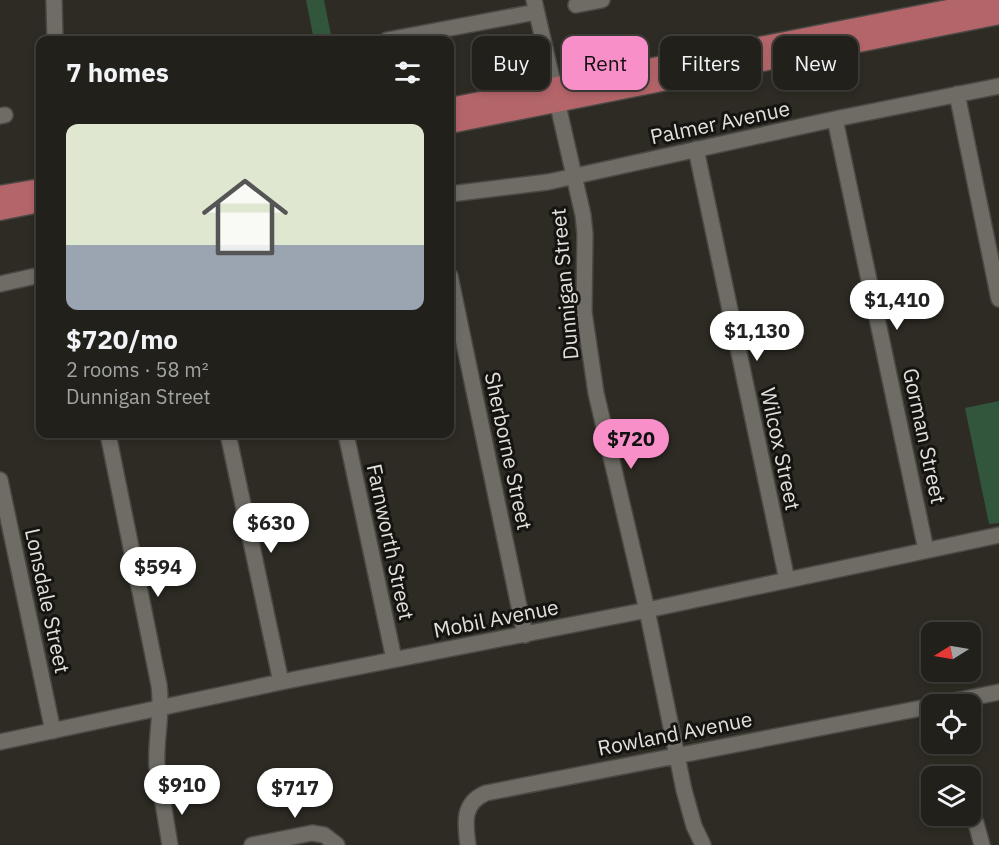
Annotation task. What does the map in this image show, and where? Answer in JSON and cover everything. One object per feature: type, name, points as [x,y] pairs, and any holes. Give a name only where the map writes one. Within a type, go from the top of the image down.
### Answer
[{"type":"main road","points":[[454,123],[555,95],[994,0]]},
{"type":"main road","points":[[946,12],[999,15]]},
{"type":"main road","points":[[454,107],[555,95]]},
{"type":"main road","points":[[0,195],[36,189]]},
{"type":"main road","points":[[0,211],[36,204]]},
{"type":"street","points":[[54,0],[55,36]]},
{"type":"street","points":[[576,5],[602,0]]},
{"type":"street","points":[[404,36],[535,6]]},
{"type":"street","name":"Dunnigan Street","points":[[535,6],[585,234],[584,312],[596,393],[647,610],[691,817],[703,845]]},
{"type":"street","name":"Palmer Avenue","points":[[454,194],[548,182],[835,119],[999,86]]},
{"type":"street","points":[[957,94],[993,238],[999,299]]},
{"type":"street","name":"Gorman Street","points":[[835,119],[926,550]]},
{"type":"street","name":"Wilcox Street","points":[[696,149],[787,580]]},
{"type":"street","points":[[0,284],[36,276]]},
{"type":"street","name":"Sherborne Street","points":[[454,295],[525,635]]},
{"type":"street","points":[[109,438],[159,685],[161,707],[156,767]]},
{"type":"street","points":[[229,438],[281,682]]},
{"type":"street","name":"Farnworth Street","points":[[347,438],[394,659]]},
{"type":"street","name":"Lonsdale Street","points":[[0,480],[53,731]]},
{"type":"street","name":"Mobil Avenue","points":[[0,742],[281,682],[647,610],[999,535]]},
{"type":"street","name":"Rowland Avenue","points":[[981,696],[999,692]]},
{"type":"street","name":"Rowland Avenue","points":[[468,845],[465,818],[468,809],[481,795],[531,783],[921,707]]},
{"type":"street","points":[[161,791],[170,845]]},
{"type":"street","points":[[977,826],[982,845]]},
{"type":"street","points":[[252,845],[312,833],[324,835],[334,842]]},
{"type":"green space","points":[[306,0],[324,0],[331,36],[313,36]]},
{"type":"green space","points":[[999,401],[999,523],[989,524],[965,408]]}]
